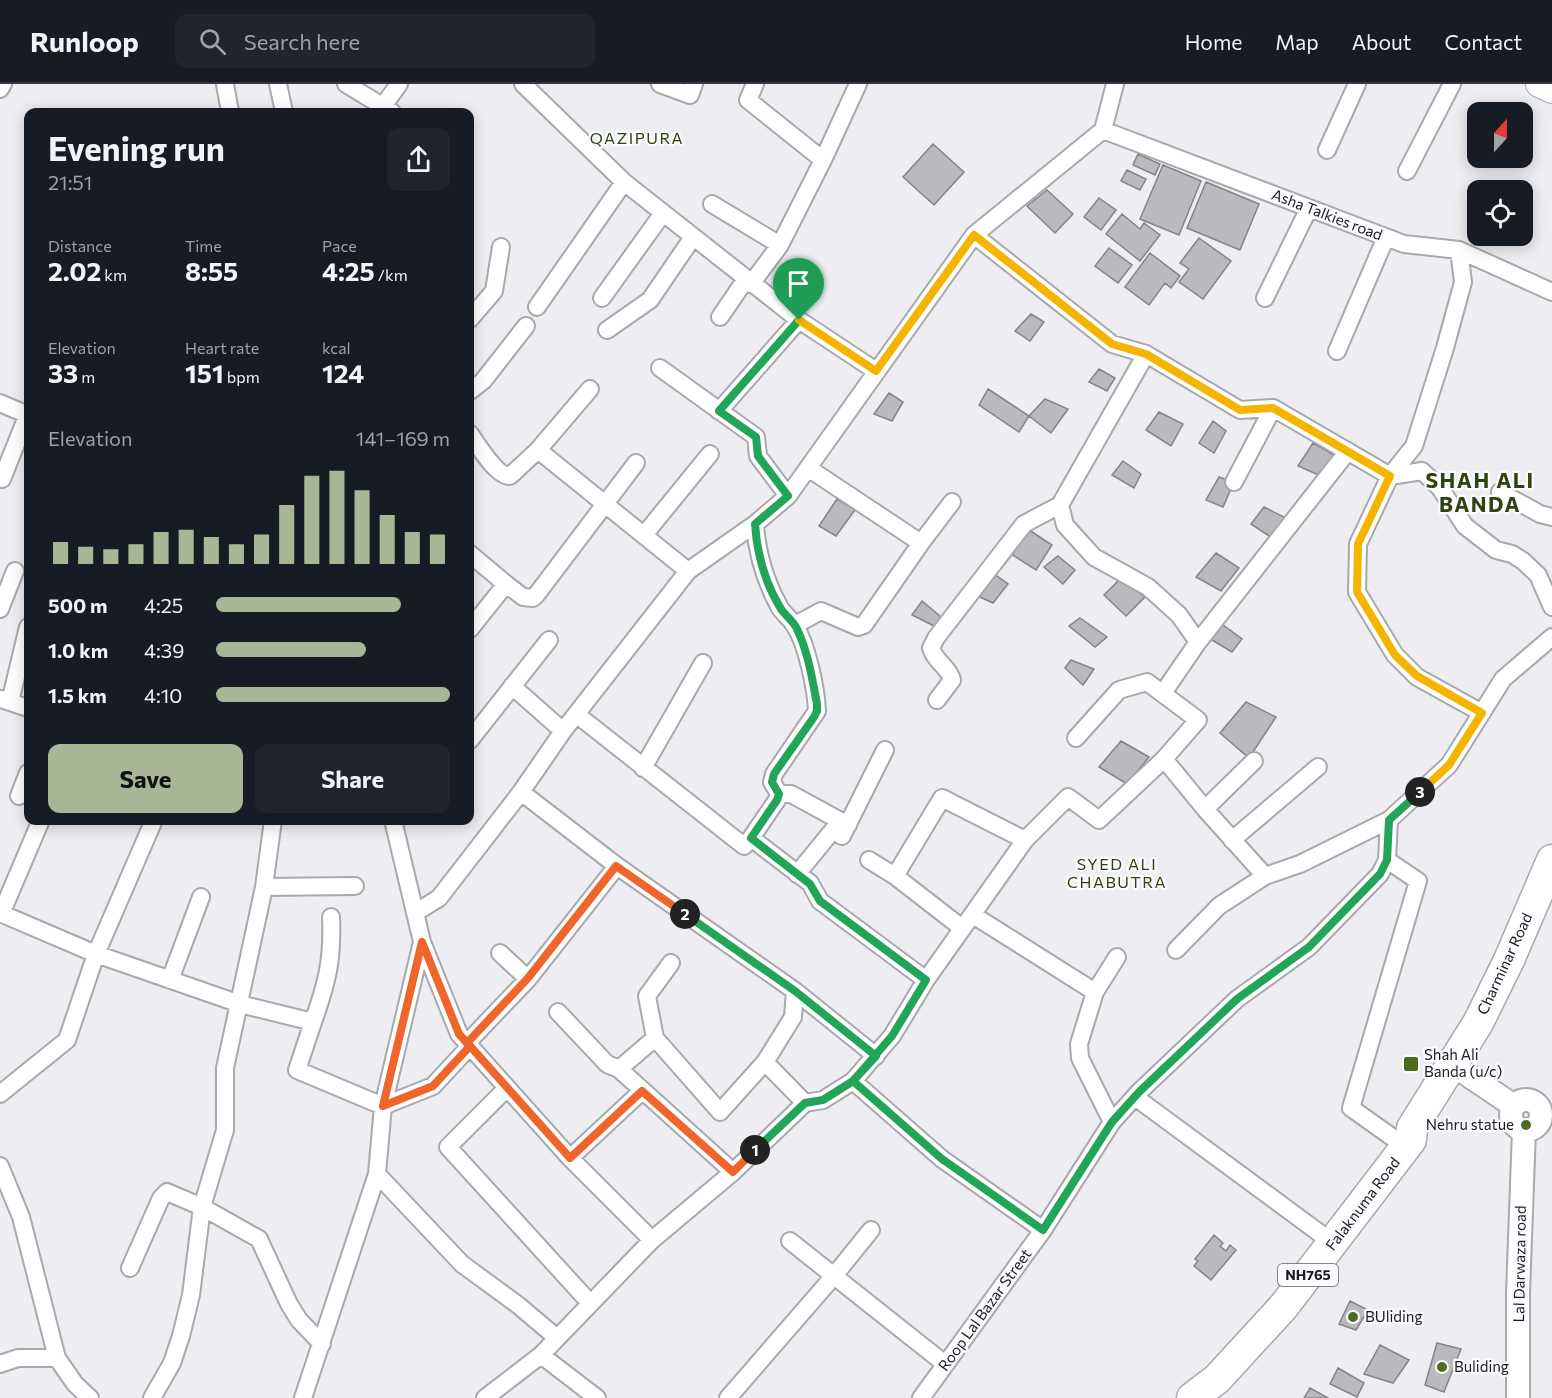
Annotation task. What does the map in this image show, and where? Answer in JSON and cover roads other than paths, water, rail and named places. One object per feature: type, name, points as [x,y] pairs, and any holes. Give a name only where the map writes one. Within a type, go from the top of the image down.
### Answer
[{"type":"highway","name":"Charminar Road","points":[[1459,1069],[1552,860]]},
{"type":"highway","name":"Charminar Road","points":[[1459,1069],[1485,1041],[1506,1002],[1552,898]]},
{"type":"highway","name":"Falaknuma Road","points":[[1192,1398],[1217,1379],[1284,1306],[1408,1143],[1422,1136],[1459,1069]]},
{"type":"main road","points":[[1539,84],[1552,90]]},
{"type":"main road","points":[[1459,1069],[1514,1106],[1511,1116],[1519,1128],[1539,1122]]},
{"type":"main road","name":"Lal Darwaza road","points":[[1518,1398],[1518,1293],[1539,1122]]},
{"type":"street","points":[[0,89],[3,84]]},
{"type":"street","points":[[225,84],[229,108]]},
{"type":"street","points":[[278,84],[283,108]]},
{"type":"street","points":[[346,84],[386,108]]},
{"type":"street","points":[[388,108],[399,84]]},
{"type":"street","points":[[660,84],[690,96],[694,84]]},
{"type":"street","points":[[755,84],[748,100],[823,160]]},
{"type":"street","points":[[720,317],[780,245],[858,84]]},
{"type":"street","points":[[415,913],[439,898],[521,792],[563,731],[688,571],[755,524],[788,496],[974,235],[1103,130],[1115,84]]},
{"type":"street","points":[[1327,150],[1357,84]]},
{"type":"street","points":[[1407,171],[1452,84]]},
{"type":"street","points":[[531,87],[624,182],[799,320],[876,371]]},
{"type":"street","name":"Asha Talkies road","points":[[1103,130],[1404,244],[1459,250],[1552,292]]},
{"type":"street","points":[[537,307],[624,182]]},
{"type":"street","points":[[712,204],[780,245]]},
{"type":"street","points":[[1265,297],[1309,208]]},
{"type":"street","points":[[602,298],[663,213]]},
{"type":"street","points":[[974,235],[1112,344],[1146,354],[1240,410],[1273,408],[1390,476],[1422,471],[1440,488],[1465,526],[1496,550],[1523,561],[1538,576],[1552,607]]},
{"type":"street","points":[[606,330],[650,300],[693,237]]},
{"type":"street","points":[[1337,351],[1386,237]]},
{"type":"street","points":[[474,314],[494,291],[501,247]]},
{"type":"street","points":[[1459,250],[1463,282],[1424,416],[1414,446],[1390,476],[1358,544],[1357,592],[1395,655],[1417,676],[1482,713]]},
{"type":"street","points":[[719,411],[799,320]]},
{"type":"street","points":[[474,388],[483,381],[526,327]]},
{"type":"street","points":[[937,700],[952,680],[952,675],[933,657],[931,648],[936,638],[1024,524],[1060,505],[1146,354]]},
{"type":"street","points":[[660,368],[756,437],[758,456],[788,496]]},
{"type":"street","points":[[474,439],[499,472],[506,476],[514,474],[538,450],[590,388]]},
{"type":"street","points":[[0,403],[24,413]]},
{"type":"street","points":[[1234,482],[1273,408]]},
{"type":"street","points":[[2,479],[24,425]]},
{"type":"street","points":[[538,450],[688,571]]},
{"type":"street","points":[[1163,693],[1198,642],[1348,451]]},
{"type":"street","points":[[644,535],[710,454]]},
{"type":"street","points":[[474,557],[523,597],[533,598],[636,463]]},
{"type":"street","points":[[808,468],[921,543]]},
{"type":"street","points":[[1500,492],[1540,514],[1552,517]]},
{"type":"street","points":[[795,626],[821,611],[858,627],[862,626],[952,502]]},
{"type":"street","points":[[1060,505],[1065,525],[1094,557],[1148,587],[1179,615],[1198,642]]},
{"type":"street","points":[[576,714],[744,846],[777,800],[779,794],[772,782],[774,774],[817,711],[809,663],[795,626],[782,611],[766,579],[760,561],[755,524]]},
{"type":"street","points":[[0,609],[15,571]]},
{"type":"street","points":[[474,624],[506,584]]},
{"type":"street","points":[[1176,951],[1219,906],[1265,876],[1300,864],[1389,820],[1449,765],[1503,679],[1552,636]]},
{"type":"street","points":[[24,640],[5,700],[24,707]]},
{"type":"street","points":[[474,736],[549,640]]},
{"type":"street","points":[[643,768],[704,663]]},
{"type":"street","points":[[485,1398],[541,1354],[652,1239],[733,1172],[805,1103],[823,1100],[853,1081],[892,1036],[926,980],[1025,840],[1068,797],[1099,820],[1164,759],[1198,720],[1147,682],[1119,690],[1076,738]]},
{"type":"street","points":[[512,686],[563,731]]},
{"type":"street","points":[[797,874],[832,830],[842,836],[885,750]]},
{"type":"street","points":[[1164,759],[1265,876]]},
{"type":"street","points":[[1205,809],[1254,761]]},
{"type":"street","points":[[1232,840],[1318,767]]},
{"type":"street","points":[[19,796],[24,783]]},
{"type":"street","points":[[521,792],[616,866],[795,991],[876,1056]]},
{"type":"street","points":[[779,794],[791,794],[848,825]]},
{"type":"street","points":[[895,876],[942,798],[1025,840]]},
{"type":"street","points":[[1389,820],[1387,860],[1418,881],[1351,1108],[1408,1143]]},
{"type":"street","points":[[39,825],[0,914],[96,954],[170,980],[240,1004],[313,1022]]},
{"type":"street","points":[[0,1094],[67,1041],[96,954],[152,825]]},
{"type":"street","points":[[152,1398],[172,1363],[191,1295],[202,1207],[225,1130],[225,1068],[264,887],[272,825]]},
{"type":"street","points":[[399,825],[422,942],[459,1034],[570,1158],[652,1239]]},
{"type":"street","points":[[751,838],[810,884],[820,901],[926,980]]},
{"type":"street","points":[[869,860],[895,876],[962,928]]},
{"type":"street","name":"Roop Lal Bazar Street","points":[[921,1398],[1043,1230],[1112,1122],[1237,999],[1309,947],[1380,874],[1387,860]]},
{"type":"street","points":[[331,917],[331,957],[326,985],[297,1070],[383,1106],[433,1086],[528,978],[616,866]]},
{"type":"street","points":[[264,887],[355,886]]},
{"type":"street","points":[[170,980],[201,897]]},
{"type":"street","points":[[973,915],[1095,992]]},
{"type":"street","points":[[303,1398],[377,1174],[383,1106],[422,942]]},
{"type":"street","points":[[500,953],[528,978]]},
{"type":"street","points":[[1112,1122],[1080,1058],[1079,1044],[1095,992],[1117,957]]},
{"type":"street","points":[[671,963],[647,996],[655,1038],[720,1112],[765,1062],[793,1017],[795,991]]},
{"type":"street","points":[[558,1012],[607,1064],[619,1069],[733,1172]]},
{"type":"street","points":[[619,1069],[655,1038]]},
{"type":"street","points":[[765,1062],[805,1103]]},
{"type":"street","points":[[853,1081],[942,1159],[1043,1230]]},
{"type":"street","points":[[507,1088],[448,1147],[590,1303]]},
{"type":"street","points":[[570,1158],[642,1091]]},
{"type":"street","points":[[1135,1097],[1333,1243]]},
{"type":"street","points":[[0,1166],[21,1217],[57,1358],[75,1384],[90,1398]]},
{"type":"street","points":[[377,1174],[462,1264],[518,1305],[557,1338]]},
{"type":"street","points":[[130,1268],[161,1198],[167,1192],[202,1207],[259,1239],[289,1304],[299,1320],[322,1344]]},
{"type":"street","points":[[728,1398],[833,1277],[870,1230]]},
{"type":"street","points":[[790,1241],[945,1364]]},
{"type":"street","points":[[541,1354],[593,1397]]},
{"type":"street","points":[[0,1364],[18,1359],[57,1358]]},
{"type":"place","name":"Shah Ali Banda (u/c)","points":[[1411,1064]]},
{"type":"place","name":"Nehru statue","points":[[1526,1125]]},
{"type":"place","name":"BUliding","points":[[1353,1317]]},
{"type":"place","name":"Buliding","points":[[1442,1367]]},
{"type":"district","name":"QAZIPURA","points":[[637,138]]},
{"type":"district","name":"SHAH ALI BANDA","points":[[1480,493]]},
{"type":"district","name":"SYED ALI CHABUTRA","points":[[1117,873]]}]
